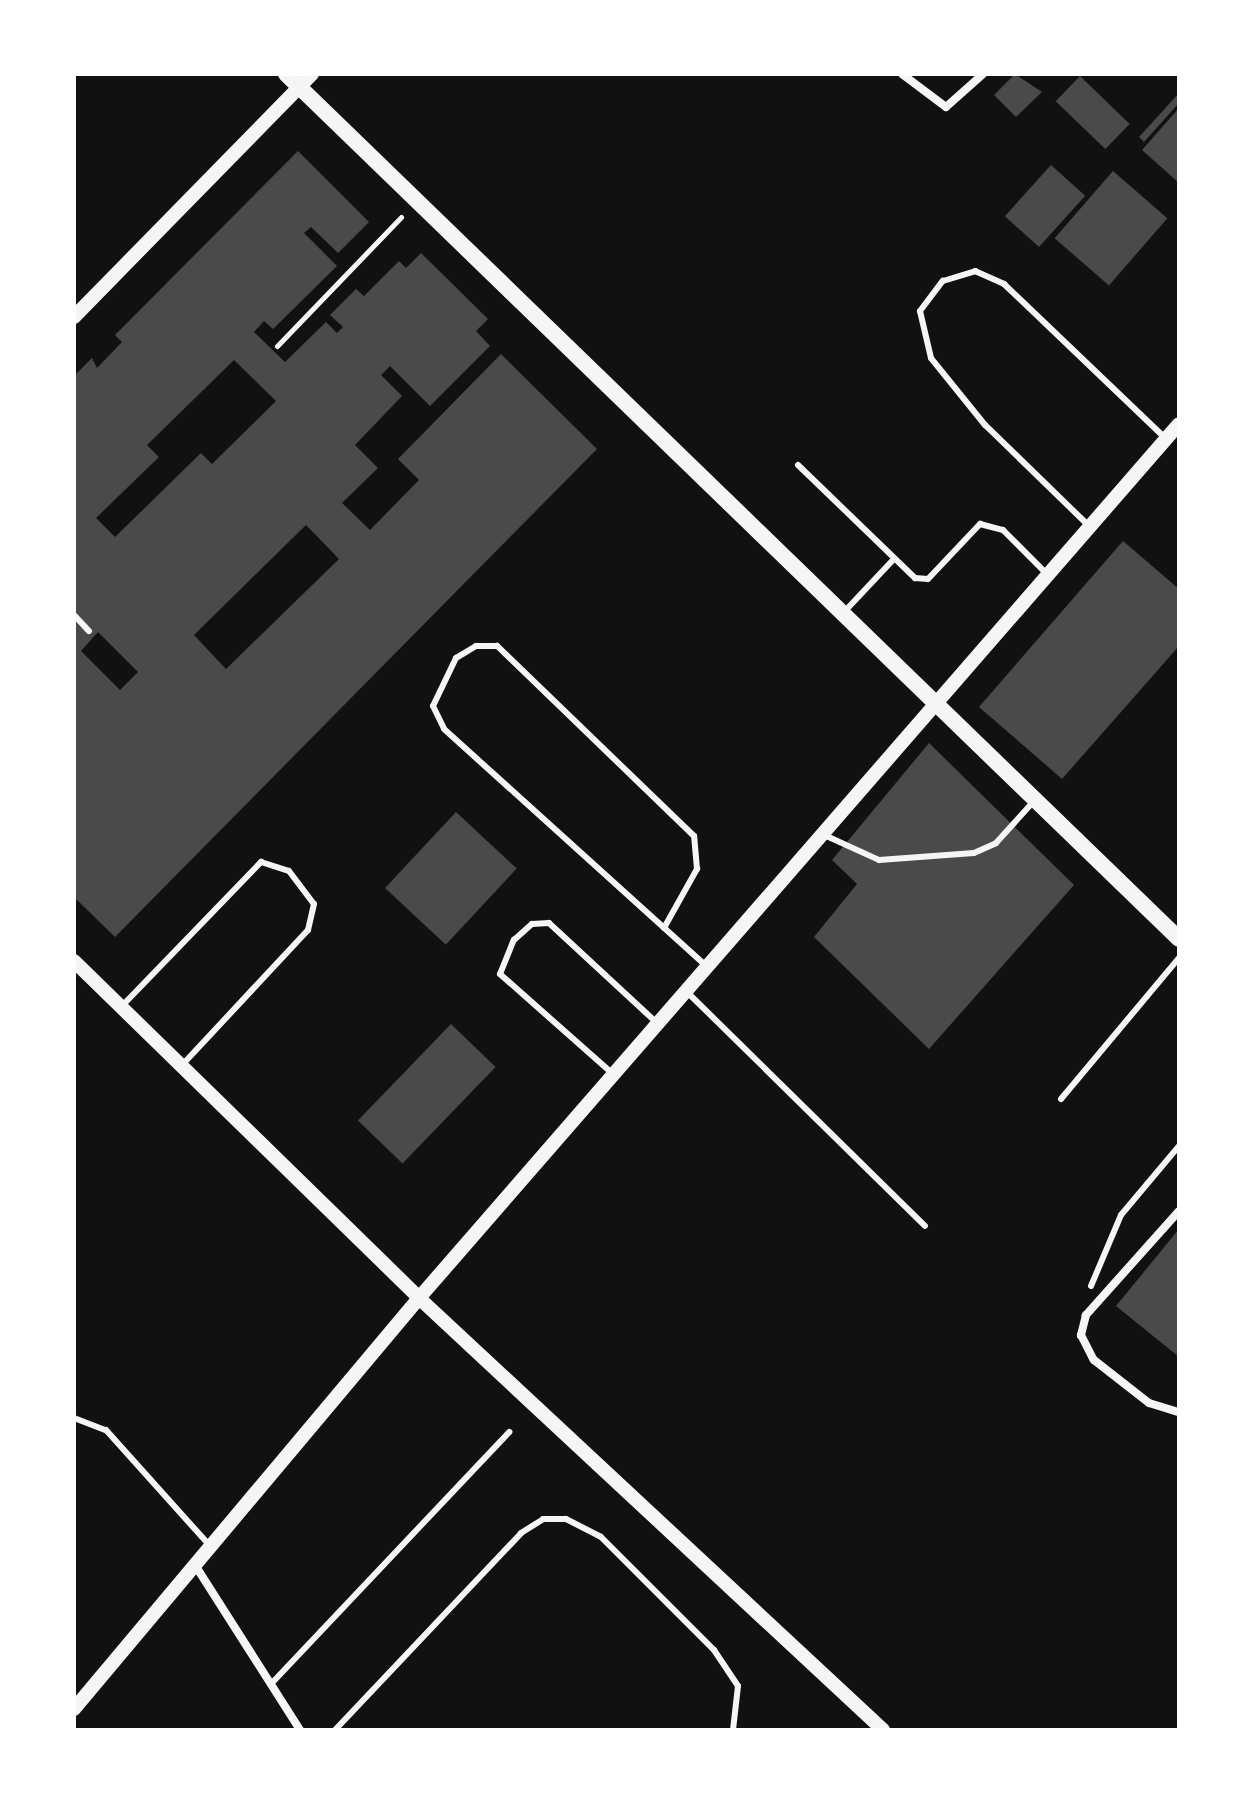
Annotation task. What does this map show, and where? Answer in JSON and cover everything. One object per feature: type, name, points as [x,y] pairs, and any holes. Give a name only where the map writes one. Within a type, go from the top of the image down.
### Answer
[{"type":"main road","points":[[286,74],[934,706],[1179,939]]},
{"type":"street","points":[[74,317],[312,74]]},
{"type":"street","points":[[902,74],[946,107],[983,74]]},
{"type":"street","points":[[74,1709],[419,1298],[1179,424]]},
{"type":"street","points":[[74,961],[419,1298],[882,1730]]},
{"type":"street","points":[[1179,1211],[1086,1315],[1081,1335],[1094,1360],[1149,1403],[1179,1412]]},
{"type":"street","points":[[195,1565],[300,1730]]},
{"type":"lane","points":[[1090,526],[985,425],[931,358],[920,311],[943,281],[975,271],[1004,284],[1166,439]]},
{"type":"lane","points":[[798,465],[892,561],[928,579],[980,524],[993,525],[1048,575]]},
{"type":"lane","points":[[841,615],[892,561]]},
{"type":"lane","points":[[74,615],[89,631]]},
{"type":"lane","points":[[664,928],[697,869],[694,836],[497,646],[476,646],[456,658],[433,706],[444,729],[707,967]]},
{"type":"lane","points":[[822,834],[879,860],[974,853],[996,843],[1034,801]]},
{"type":"lane","points":[[121,1007],[261,862],[289,871],[314,904],[308,930],[181,1066]]},
{"type":"lane","points":[[613,1074],[500,974],[514,940],[532,924],[549,923],[657,1023]]},
{"type":"lane","points":[[1061,1099],[1179,958]]},
{"type":"lane","points":[[686,991],[925,1226]]},
{"type":"lane","points":[[1091,1286],[1121,1215],[1179,1146]]},
{"type":"lane","points":[[74,1418],[106,1430],[211,1547]]},
{"type":"lane","points":[[271,1684],[509,1432]]},
{"type":"lane","points":[[335,1730],[521,1533],[543,1519],[566,1519],[601,1537],[714,1650],[738,1686],[733,1730]]},
{"type":"path","points":[[277,346],[384,236]]},
{"type":"building","points":[[1015,74],[1042,92],[1016,117],[994,95]]},
{"type":"building","points":[[1080,76],[1130,124],[1105,149],[1056,101]]},
{"type":"building","points":[[1179,93],[1179,103],[1144,142],[1139,137]]},
{"type":"building","points":[[1179,108],[1179,183],[1142,150]]},
{"type":"building","points":[[298,151],[369,222],[338,253],[311,227],[304,233],[337,266],[273,329],[264,321],[254,332],[285,362],[326,322],[337,333],[343,327],[330,315],[356,289],[364,296],[399,261],[406,268],[421,253],[488,319],[476,331],[490,346],[430,406],[390,366],[381,375],[402,396],[355,445],[378,468],[342,503],[370,530],[419,480],[398,459],[501,354],[597,449],[115,937],[74,897],[74,376],[92,358],[97,368],[122,342],[115,335]],"holes":[[[234,360],[276,401],[212,464],[201,453],[115,537],[96,518],[159,457],[147,445]],[[306,525],[339,559],[226,669],[194,635]],[[98,632],[138,672],[120,690],[81,651]]]},
{"type":"building","points":[[1051,165],[1085,196],[1039,247],[1005,216]]},
{"type":"building","points":[[1113,171],[1167,218],[1109,285],[1055,238]]},
{"type":"building","points":[[1123,541],[1179,589],[1179,646],[1062,779],[979,707]]},
{"type":"building","points":[[929,743],[1074,885],[929,1049],[814,937],[857,884],[832,860]]},
{"type":"building","points":[[456,812],[517,869],[446,945],[385,888]]},
{"type":"building","points":[[451,1024],[496,1067],[403,1163],[358,1120]]},
{"type":"building","points":[[1179,1229],[1179,1357],[1116,1306]]}]
